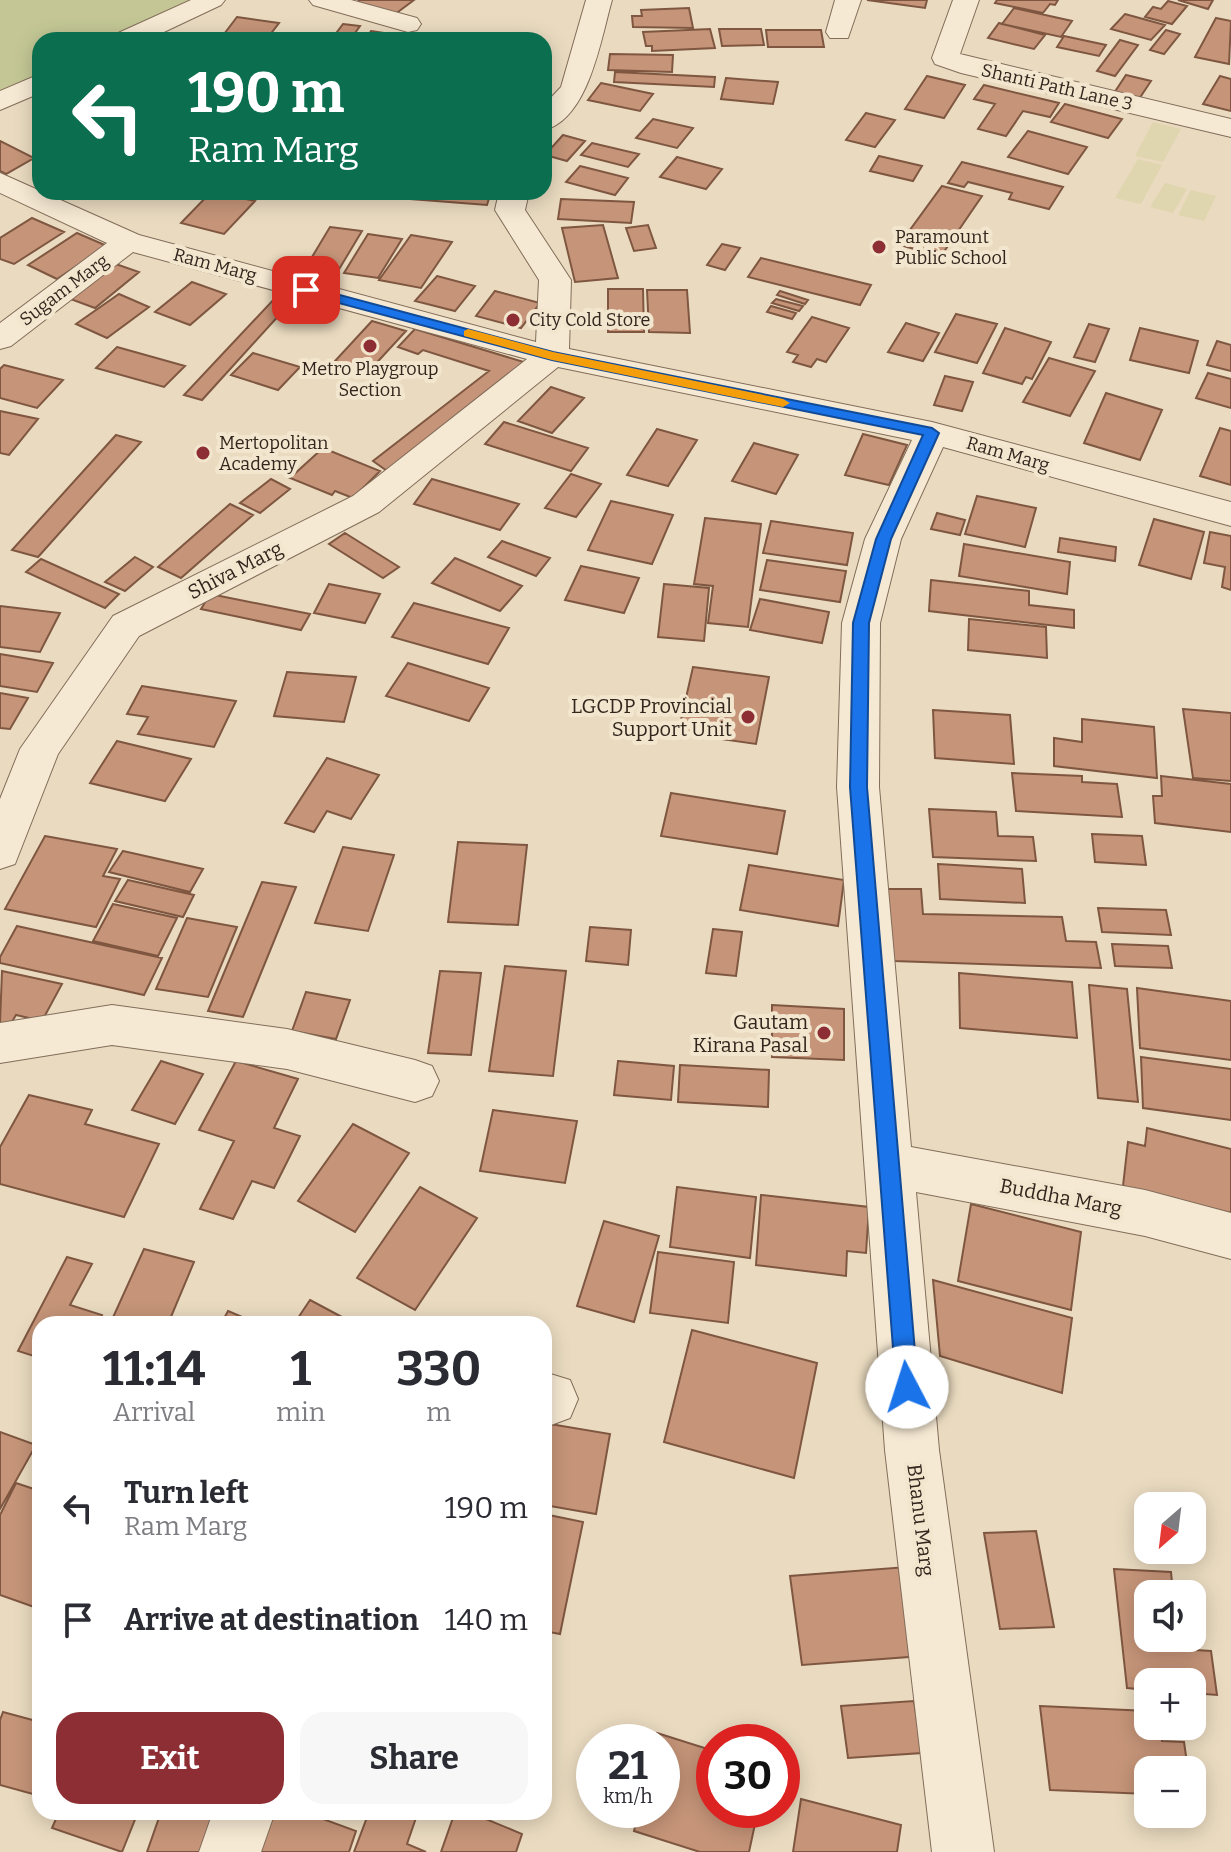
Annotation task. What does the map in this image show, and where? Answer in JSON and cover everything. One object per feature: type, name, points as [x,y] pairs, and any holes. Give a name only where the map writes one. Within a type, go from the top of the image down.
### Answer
[{"type":"street","points":[[142,32],[212,0]]},
{"type":"street","points":[[322,0],[408,24]]},
{"type":"street","points":[[552,113],[574,89],[599,0]]},
{"type":"street","points":[[839,32],[848,0]]},
{"type":"street","name":"Shanti Path Lane 3","points":[[966,0],[965,11],[953,31],[945,58],[961,65],[1231,128]]},
{"type":"street","points":[[0,102],[32,86]]},
{"type":"street","name":"Ram Marg","points":[[1,183],[32,197]]},
{"type":"street","name":"Ram Marg","points":[[38,200],[128,241],[552,356],[932,433],[1231,514]]},
{"type":"street","points":[[512,200],[510,210],[555,280],[552,356]]},
{"type":"street","name":"Sugam Marg","points":[[0,339],[128,241]]},
{"type":"street","name":"Shiva Marg","points":[[0,852],[40,749],[126,626],[366,504],[552,356]]},
{"type":"street","name":"Bhanu Marg","points":[[932,433],[883,539],[861,623],[858,787],[912,1450],[963,1852]]},
{"type":"street","points":[[0,1043],[112,1025],[287,1049],[415,1081]]},
{"type":"street","name":"Buddha Marg","points":[[889,1165],[1145,1213],[1231,1236]]},
{"type":"street","points":[[230,1852],[241,1820]]},
{"type":"shaded area","points":[[1153,122],[1181,129],[1163,162],[1135,156]]},
{"type":"shaded area","points":[[1138,159],[1162,165],[1141,204],[1115,198]]},
{"type":"shaded area","points":[[1165,183],[1187,189],[1173,213],[1150,207]]},
{"type":"shaded area","points":[[1191,190],[1216,196],[1204,221],[1178,215]]},
{"type":"green space","points":[[0,0],[197,0],[127,32],[32,32],[32,78],[0,94]]},
{"type":"building","points":[[360,0],[414,0],[394,15],[354,4]]},
{"type":"building","points":[[867,0],[927,0],[925,8]]},
{"type":"building","points":[[997,0],[1058,0],[1043,13],[995,3]]},
{"type":"building","points":[[1178,0],[1213,0],[1208,9]]},
{"type":"building","points":[[1168,1],[1187,6],[1172,24],[1145,17],[1153,7],[1161,9]]},
{"type":"building","points":[[689,8],[693,28],[633,27],[632,16],[642,16],[641,10]]},
{"type":"building","points":[[1014,8],[1072,21],[1061,37],[1002,24]]},
{"type":"building","points":[[1125,14],[1165,25],[1151,40],[1111,29]]},
{"type":"building","points":[[237,17],[279,23],[272,32],[226,32]]},
{"type":"building","points":[[1216,18],[1231,21],[1229,64],[1195,57]]},
{"type":"building","points":[[999,23],[1045,35],[1034,49],[988,38]]},
{"type":"building","points":[[343,24],[360,26],[356,32],[337,32]]},
{"type":"building","points":[[710,29],[715,48],[652,51],[652,46],[646,46],[643,32]]},
{"type":"building","points":[[719,29],[761,29],[764,45],[722,46]]},
{"type":"building","points":[[766,30],[821,30],[824,47],[768,47]]},
{"type":"building","points":[[1166,30],[1180,34],[1164,54],[1150,50]]},
{"type":"building","points":[[1064,36],[1106,45],[1099,56],[1057,47]]},
{"type":"building","points":[[1120,40],[1138,45],[1115,76],[1097,71]]},
{"type":"building","points":[[610,54],[673,55],[672,72],[608,70]]},
{"type":"building","points":[[615,72],[715,77],[714,87],[614,82]]},
{"type":"building","points":[[1126,75],[1151,81],[1139,99],[1114,93]]},
{"type":"building","points":[[927,76],[965,85],[944,118],[905,109]]},
{"type":"building","points":[[1220,76],[1231,79],[1231,111],[1203,104]]},
{"type":"building","points":[[726,78],[778,82],[773,104],[721,99]]},
{"type":"building","points":[[601,83],[653,94],[640,111],[588,100]]},
{"type":"building","points":[[984,85],[1059,103],[1050,117],[1023,111],[1006,136],[978,129],[995,104],[974,99]]},
{"type":"building","points":[[1065,104],[1122,119],[1108,138],[1051,122]]},
{"type":"building","points":[[866,113],[895,120],[875,147],[846,140]]},
{"type":"building","points":[[653,119],[693,128],[677,148],[636,138]]},
{"type":"building","points":[[1028,131],[1087,147],[1068,174],[1008,157]]},
{"type":"building","points":[[563,135],[585,141],[567,161],[552,157],[552,147]]},
{"type":"building","points":[[0,141],[32,157],[6,174],[0,171]]},
{"type":"building","points":[[592,143],[639,154],[628,167],[581,155]]},
{"type":"building","points":[[879,156],[922,166],[913,181],[870,171]]},
{"type":"building","points":[[677,157],[722,169],[706,189],[660,177]]},
{"type":"building","points":[[962,162],[1063,187],[1049,209],[1009,199],[1012,193],[968,182],[964,187],[948,183]]},
{"type":"building","points":[[580,166],[628,178],[615,195],[566,182]]},
{"type":"building","points":[[942,186],[982,196],[941,256],[899,245]]},
{"type":"building","points":[[561,199],[634,202],[631,223],[558,219]]},
{"type":"building","points":[[203,200],[255,201],[224,234],[181,223]]},
{"type":"building","points":[[423,200],[489,200],[487,205]]},
{"type":"building","points":[[32,218],[64,232],[14,264],[0,259],[0,238]]},
{"type":"building","points":[[603,225],[618,278],[575,282],[562,228]]},
{"type":"building","points":[[648,225],[656,248],[634,251],[626,228]]},
{"type":"building","points":[[330,227],[362,231],[338,271],[306,267]]},
{"type":"building","points":[[77,233],[107,246],[57,279],[28,265]]},
{"type":"building","points":[[368,234],[402,239],[378,278],[344,273]]},
{"type":"building","points":[[411,235],[452,242],[421,288],[379,280]]},
{"type":"building","points":[[722,244],[740,248],[725,270],[707,265]]},
{"type":"building","points":[[761,258],[871,285],[860,305],[748,277]]},
{"type":"building","points":[[110,262],[139,272],[95,308],[65,297]]},
{"type":"building","points":[[437,276],[475,286],[455,311],[415,301]]},
{"type":"building","points":[[192,282],[226,294],[190,325],[155,312]]},
{"type":"building","points":[[608,289],[643,289],[644,332],[608,332]]},
{"type":"building","points":[[647,290],[687,290],[690,333],[649,332]]},
{"type":"building","points":[[495,291],[540,303],[521,328],[476,316]]},
{"type":"building","points":[[780,291],[808,300],[805,304],[777,295]]},
{"type":"building","points":[[119,294],[149,307],[107,338],[76,324]]},
{"type":"building","points":[[276,297],[292,301],[202,400],[184,395]]},
{"type":"building","points":[[776,299],[803,306],[799,311],[772,303]]},
{"type":"building","points":[[771,306],[796,313],[792,319],[767,312]]},
{"type":"building","points":[[956,314],[997,324],[977,363],[935,352]]},
{"type":"building","points":[[812,317],[849,328],[826,362],[817,359],[811,367],[793,362],[798,355],[787,352]]},
{"type":"building","name":"Metro Playgroup Section","points":[[372,321],[406,331],[369,371],[335,361]]},
{"type":"building","points":[[906,323],[939,333],[923,361],[888,352]]},
{"type":"building","points":[[1089,324],[1109,329],[1095,362],[1074,357]]},
{"type":"building","points":[[1005,328],[1051,342],[1032,379],[1026,377],[1022,384],[983,373]]},
{"type":"building","points":[[1140,328],[1198,341],[1189,373],[1130,360]]},
{"type":"building","points":[[415,329],[530,364],[390,473],[373,461],[489,371],[423,350],[418,354],[398,347]]},
{"type":"building","points":[[1217,341],[1231,345],[1231,371],[1207,365]]},
{"type":"building","points":[[117,347],[185,366],[164,387],[96,368]]},
{"type":"building","points":[[253,353],[300,367],[278,390],[231,375]]},
{"type":"building","points":[[1049,358],[1095,371],[1070,416],[1023,402]]},
{"type":"building","points":[[4,365],[63,380],[37,408],[0,398],[0,369]]},
{"type":"building","points":[[1208,373],[1231,379],[1231,408],[1196,398]]},
{"type":"building","points":[[945,376],[973,382],[962,411],[934,405]]},
{"type":"building","points":[[551,387],[584,398],[552,433],[518,421]]},
{"type":"building","points":[[1106,393],[1162,410],[1140,460],[1084,443]]},
{"type":"building","points":[[0,411],[38,419],[9,455],[0,453]]},
{"type":"building","points":[[504,422],[588,448],[571,471],[485,444]]},
{"type":"building","points":[[1220,428],[1231,431],[1231,485],[1200,476]]},
{"type":"building","points":[[657,429],[697,440],[668,486],[627,475]]},
{"type":"building","points":[[863,434],[907,445],[889,485],[845,475]]},
{"type":"building","points":[[116,435],[141,442],[38,557],[12,550]]},
{"type":"building","points":[[754,443],[798,455],[776,494],[732,481]]},
{"type":"building","points":[[323,448],[380,471],[353,498],[335,491],[332,495],[290,478]]},
{"type":"building","points":[[571,474],[601,484],[576,517],[545,508]]},
{"type":"building","points":[[271,479],[290,489],[260,513],[240,503]]},
{"type":"building","points":[[432,479],[519,504],[500,530],[414,504]]},
{"type":"building","points":[[977,496],[1036,508],[1025,547],[965,534]]},
{"type":"building","points":[[611,501],[673,515],[652,564],[588,550]]},
{"type":"building","points":[[230,504],[253,515],[181,578],[158,567]]},
{"type":"building","points":[[937,513],[965,520],[960,535],[931,529]]},
{"type":"building","points":[[705,518],[761,524],[748,627],[708,623],[713,586],[694,584]]},
{"type":"building","points":[[1154,519],[1204,532],[1191,579],[1139,565]]},
{"type":"building","points":[[771,521],[853,533],[847,565],[763,553]]},
{"type":"building","points":[[1210,532],[1231,536],[1231,590],[1222,587],[1225,567],[1204,563]]},
{"type":"building","points":[[345,533],[399,567],[383,578],[329,544]]},
{"type":"building","points":[[1060,538],[1116,547],[1115,561],[1058,552]]},
{"type":"building","points":[[502,541],[550,558],[536,576],[488,557]]},
{"type":"building","points":[[964,544],[1070,562],[1067,594],[959,576]]},
{"type":"building","points":[[135,557],[153,567],[125,591],[105,582]]},
{"type":"building","points":[[455,558],[522,586],[500,611],[432,583]]},
{"type":"building","points":[[41,559],[119,594],[105,608],[26,572]]},
{"type":"building","points":[[767,560],[846,571],[840,602],[760,590]]},
{"type":"building","points":[[581,566],[639,578],[624,613],[565,600]]},
{"type":"building","points":[[931,580],[1029,591],[1029,605],[1074,610],[1074,628],[929,611]]},
{"type":"building","points":[[329,584],[380,594],[365,623],[314,613]]},
{"type":"building","points":[[664,584],[709,588],[704,641],[658,637]]},
{"type":"building","points":[[210,594],[310,614],[301,630],[201,609]]},
{"type":"building","points":[[760,599],[829,612],[822,643],[750,630]]},
{"type":"building","points":[[414,603],[509,628],[488,664],[392,637]]},
{"type":"building","points":[[0,606],[60,613],[40,652],[0,647]]},
{"type":"building","points":[[969,619],[1046,627],[1047,658],[968,650]]},
{"type":"building","points":[[0,654],[53,663],[37,692],[0,686]]},
{"type":"building","points":[[408,663],[489,688],[469,721],[386,696]]},
{"type":"building","points":[[693,667],[769,677],[756,744],[678,733]]},
{"type":"building","points":[[287,672],[356,677],[344,722],[274,716]]},
{"type":"building","points":[[142,686],[236,701],[214,747],[138,734],[148,717],[127,714]]},
{"type":"building","points":[[0,693],[28,698],[10,729],[0,728]]},
{"type":"building","points":[[1183,709],[1231,713],[1231,781],[1193,778]]},
{"type":"building","points":[[933,710],[1010,715],[1014,764],[935,758]]},
{"type":"building","points":[[1082,719],[1154,727],[1157,778],[1054,766],[1054,738],[1082,742]]},
{"type":"building","points":[[117,741],[191,759],[165,801],[90,783]]},
{"type":"building","points":[[327,758],[379,775],[351,819],[327,811],[314,832],[285,823]]},
{"type":"building","points":[[1012,773],[1082,776],[1082,782],[1117,784],[1122,817],[1016,811]]},
{"type":"building","points":[[1161,776],[1231,784],[1231,832],[1155,823],[1153,796],[1162,796]]},
{"type":"building","points":[[671,793],[785,811],[777,854],[661,836]]},
{"type":"building","points":[[929,809],[996,812],[998,836],[1033,837],[1036,861],[933,857]]},
{"type":"building","points":[[1092,834],[1142,836],[1146,865],[1095,862]]},
{"type":"building","points":[[45,836],[117,849],[103,876],[120,879],[96,927],[5,909]]},
{"type":"building","points":[[458,842],[527,845],[518,925],[448,922]]},
{"type":"building","points":[[343,847],[394,855],[368,931],[315,923]]},
{"type":"building","points":[[123,851],[203,869],[190,892],[109,872]]},
{"type":"building","points":[[938,864],[1022,869],[1025,903],[940,899]]},
{"type":"building","points":[[749,865],[844,880],[838,926],[740,910]]},
{"type":"building","points":[[128,880],[194,895],[183,917],[115,901]]},
{"type":"building","points":[[262,882],[296,887],[243,1017],[208,1011]]},
{"type":"building","points":[[886,889],[921,889],[923,914],[1062,917],[1066,941],[1096,942],[1101,968],[894,961]]},
{"type":"building","points":[[113,904],[177,918],[158,956],[93,941]]},
{"type":"building","points":[[1098,908],[1166,910],[1171,935],[1102,932]]},
{"type":"building","points":[[187,918],[237,927],[208,997],[156,989]]},
{"type":"building","points":[[17,926],[162,958],[144,995],[0,963],[0,957]]},
{"type":"building","points":[[590,927],[631,930],[628,965],[586,961]]},
{"type":"building","points":[[713,929],[742,932],[736,976],[706,973]]},
{"type":"building","points":[[1112,944],[1168,946],[1172,968],[1115,966]]},
{"type":"building","points":[[505,966],[566,971],[553,1076],[489,1071]]},
{"type":"building","points":[[2,971],[62,984],[42,1021],[16,1015],[10,1025],[0,1023]]},
{"type":"building","points":[[440,971],[481,973],[471,1055],[428,1053]]},
{"type":"building","points":[[959,973],[1072,982],[1077,1038],[960,1028]]},
{"type":"building","points":[[1089,985],[1127,989],[1138,1102],[1098,1098]]},
{"type":"building","points":[[1137,988],[1231,1001],[1231,1060],[1140,1048]]},
{"type":"building","points":[[306,992],[350,1000],[336,1039],[292,1031]]},
{"type":"building","points":[[772,1005],[844,1009],[844,1060],[772,1057]]},
{"type":"building","points":[[1141,1057],[1231,1069],[1231,1120],[1143,1108]]},
{"type":"building","points":[[161,1061],[203,1074],[175,1124],[132,1110]]},
{"type":"building","points":[[236,1061],[298,1079],[274,1128],[300,1136],[274,1188],[252,1181],[233,1219],[200,1209],[234,1141],[199,1130]]},
{"type":"building","points":[[618,1061],[674,1066],[671,1100],[614,1095]]},
{"type":"building","points":[[680,1065],[769,1070],[768,1107],[678,1102]]},
{"type":"building","points":[[29,1095],[92,1110],[85,1124],[159,1144],[124,1217],[0,1184],[0,1147]]},
{"type":"building","points":[[493,1110],[577,1121],[565,1183],[480,1171]]},
{"type":"building","points":[[353,1124],[409,1153],[355,1232],[298,1201]]},
{"type":"building","points":[[1147,1128],[1231,1149],[1231,1213],[1123,1186],[1128,1142],[1145,1146]]},
{"type":"building","points":[[420,1187],[477,1218],[415,1310],[357,1278]]},
{"type":"building","points":[[677,1187],[756,1197],[750,1258],[670,1247]]},
{"type":"building","points":[[761,1195],[869,1207],[866,1253],[847,1251],[846,1276],[756,1265]]},
{"type":"building","points":[[971,1204],[1081,1232],[1071,1310],[958,1281]]},
{"type":"building","points":[[604,1221],[659,1236],[634,1322],[577,1306]]},
{"type":"building","points":[[144,1249],[194,1262],[171,1316],[114,1316]]},
{"type":"building","points":[[658,1252],[734,1262],[728,1323],[650,1313]]},
{"type":"building","points":[[67,1257],[92,1264],[70,1305],[102,1316],[36,1316]]},
{"type":"building","points":[[933,1280],[1072,1318],[1062,1393],[940,1356]]},
{"type":"building","points":[[310,1300],[340,1316],[299,1316]]},
{"type":"building","points":[[32,1324],[32,1355],[18,1351]]},
{"type":"building","points":[[692,1330],[817,1363],[794,1478],[664,1442]]},
{"type":"building","points":[[552,1424],[610,1434],[596,1514],[552,1506]]},
{"type":"building","points":[[0,1432],[32,1444],[32,1452],[0,1509]]},
{"type":"building","points":[[16,1483],[32,1488],[32,1606],[0,1595],[0,1515]]},
{"type":"building","points":[[552,1516],[583,1522],[560,1634],[552,1632]]},
{"type":"building","points":[[1036,1531],[1054,1627],[1000,1629],[984,1533]]},
{"type":"building","points":[[907,1567],[922,1656],[802,1665],[790,1576]]},
{"type":"building","points":[[1114,1569],[1171,1572],[1172,1580],[1134,1580],[1134,1652],[1211,1651],[1217,1695],[1206,1694],[1206,1668],[1134,1668],[1134,1689],[1127,1688]]},
{"type":"building","points":[[914,1701],[922,1753],[848,1758],[841,1706]]},
{"type":"building","points":[[1040,1706],[1134,1710],[1134,1740],[1184,1742],[1186,1756],[1134,1756],[1134,1793],[1050,1790]]},
{"type":"building","points":[[3,1712],[32,1720],[32,1794],[0,1785],[0,1720]]},
{"type":"building","points":[[680,1740],[696,1745],[696,1828],[754,1828],[749,1852],[700,1852],[634,1831],[635,1828],[680,1828]]},
{"type":"building","points":[[801,1799],[901,1825],[897,1852],[793,1852],[797,1828],[800,1828]]},
{"type":"building","points":[[56,1820],[135,1820],[122,1852],[52,1828]]},
{"type":"building","points":[[158,1820],[216,1820],[205,1852],[147,1852]]},
{"type":"building","points":[[258,1820],[326,1820],[356,1831],[349,1852],[246,1852]]},
{"type":"building","points":[[366,1820],[415,1820],[407,1844],[426,1852],[354,1852]]},
{"type":"building","points":[[452,1820],[488,1820],[522,1834],[516,1852],[441,1852]]},
{"type":"slow traffic","points":[[468,333],[552,356],[783,403]]},
{"type":"place","name":"Paramount Public School","points":[[879,247]]},
{"type":"place","name":"City Cold Store","points":[[513,320]]},
{"type":"place","name":"Metro Playgroup Section","points":[[370,346]]},
{"type":"place","name":"Mertopolitan Academy","points":[[203,453]]},
{"type":"place","name":"LGCDP Provincial Support Unit","points":[[748,717]]},
{"type":"place","name":"Gautam Kirana Pasal","points":[[824,1033]]},
{"type":"route","points":[[306,290],[552,356],[932,433],[883,539],[861,623],[858,787],[907,1387]]}]
